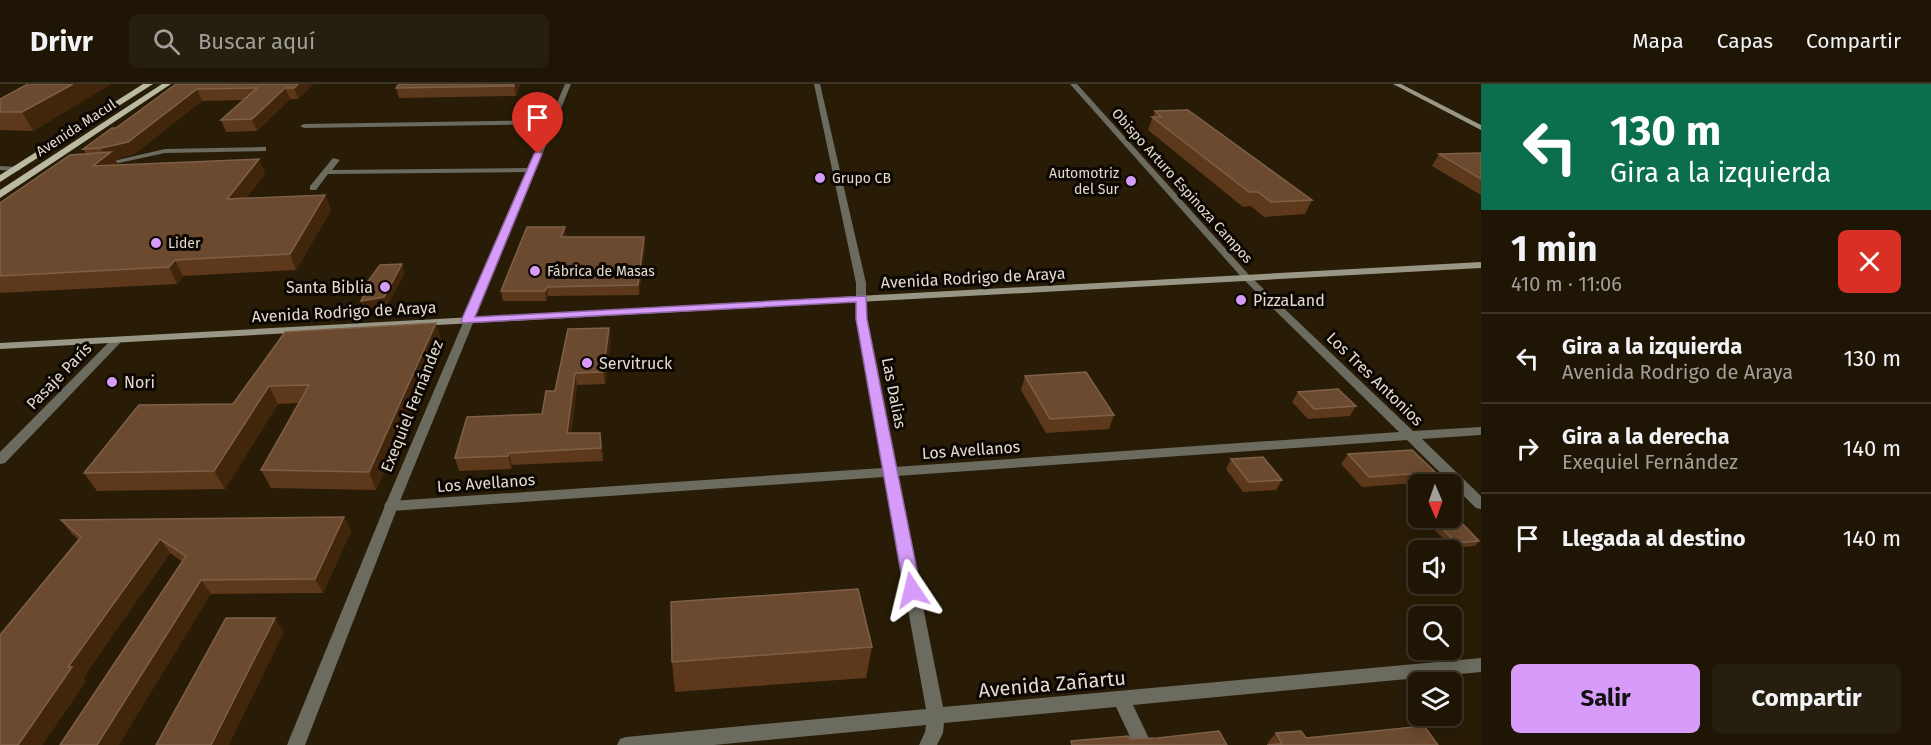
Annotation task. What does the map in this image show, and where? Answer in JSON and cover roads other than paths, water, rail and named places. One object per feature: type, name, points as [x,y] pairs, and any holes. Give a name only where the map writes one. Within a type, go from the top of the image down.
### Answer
[{"type":"main road","name":"Avenida Macul","points":[[0,179],[149,84]]},
{"type":"main road","name":"Avenida Macul","points":[[0,195],[167,84]]},
{"type":"main road","points":[[1396,84],[1481,128]]},
{"type":"main road","name":"Avenida Rodrigo de Araya","points":[[0,346],[1481,265]]},
{"type":"street","name":"Exequiel Fernández","points":[[296,745],[467,321],[568,84]]},
{"type":"street","name":"Las Dalias","points":[[817,84],[861,283],[861,319],[936,716],[934,733],[928,745]]},
{"type":"street","name":"Obispo Arturo Espinoza Campos","points":[[1073,84],[1247,278]]},
{"type":"street","points":[[304,126],[552,122]]},
{"type":"street","points":[[88,165],[108,165],[165,151],[263,149]]},
{"type":"street","points":[[313,188],[336,160]]},
{"type":"street","points":[[43,166],[60,166]]},
{"type":"street","points":[[0,168],[17,169]]},
{"type":"street","points":[[326,172],[531,170]]},
{"type":"street","name":"Los Tres Antonios","points":[[1247,278],[1481,504]]},
{"type":"street","name":"Pasaje París","points":[[0,460],[117,340]]},
{"type":"street","name":"Los Avellanos","points":[[391,507],[1481,431]]},
{"type":"street","name":"Avenida Zañartu","points":[[626,745],[1481,665]]},
{"type":"street","points":[[1121,699],[1143,745]]},
{"type":"place","name":"Grupo CB","points":[[820,178]]},
{"type":"place","name":"Automotriz del Sur","points":[[1131,181]]},
{"type":"place","name":"Lider","points":[[156,243]]},
{"type":"place","name":"Fábrica de Masas","points":[[535,271]]},
{"type":"place","name":"Santa Biblia","points":[[385,287]]},
{"type":"place","name":"PizzaLand","points":[[1241,300]]},
{"type":"place","name":"Servitruck","points":[[587,363]]},
{"type":"place","name":"Nori","points":[[112,382]]}]
